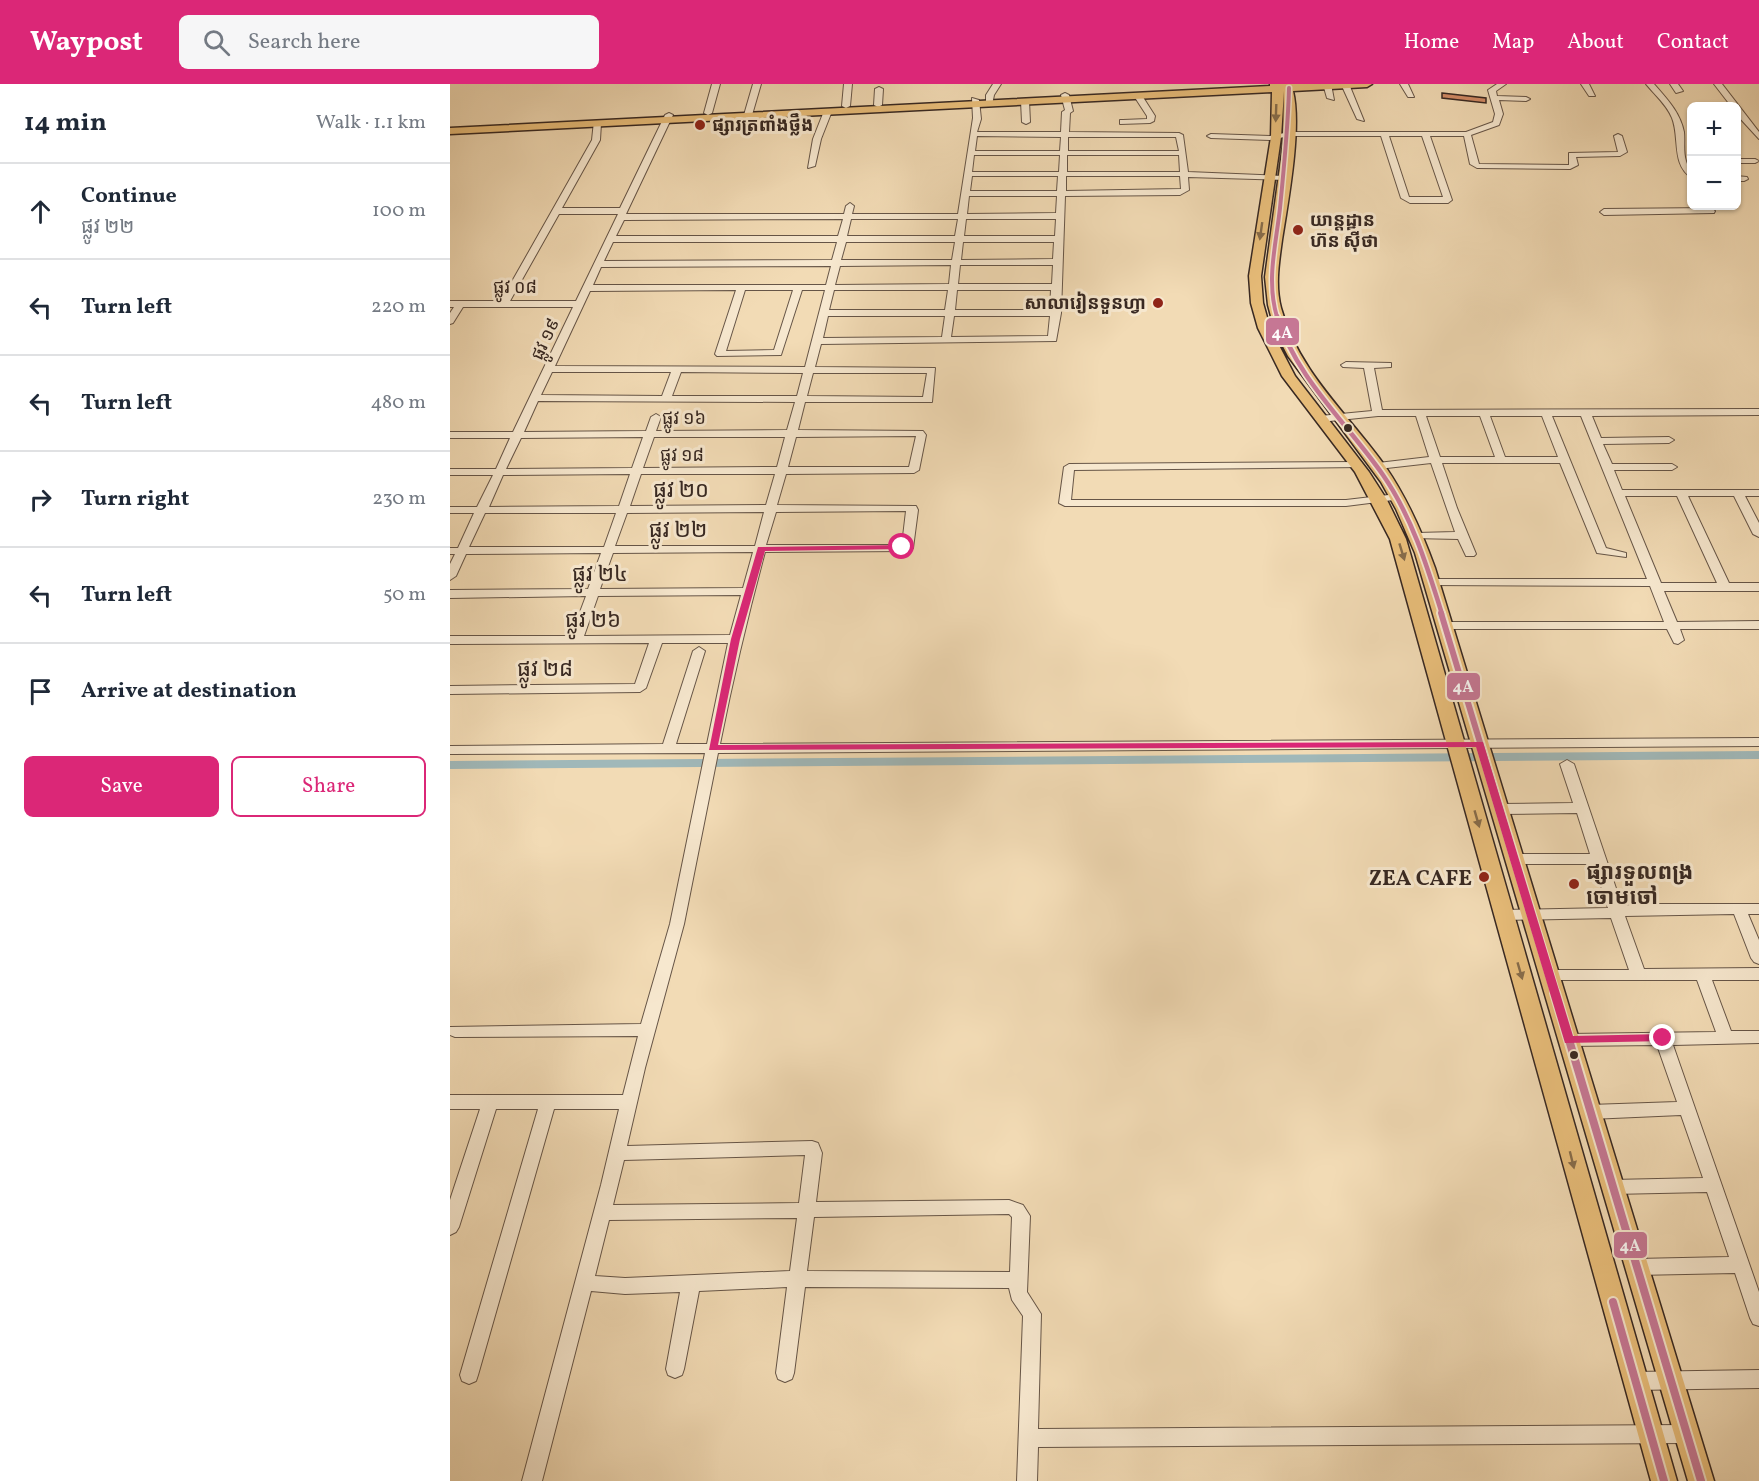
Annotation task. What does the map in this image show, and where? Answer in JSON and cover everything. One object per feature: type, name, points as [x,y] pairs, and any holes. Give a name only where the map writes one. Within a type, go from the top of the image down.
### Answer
[{"type":"main road","points":[[450,128],[597,123],[708,113],[975,109],[989,101],[1288,85],[1367,84]]},
{"type":"main road","points":[[1288,85],[1289,134],[1271,286],[1278,322],[1287,343],[1338,416],[1378,466],[1397,496],[1417,536],[1701,1481]]},
{"type":"main road","points":[[989,101],[1138,96],[1251,87]]},
{"type":"main road","points":[[1275,87],[1275,137],[1254,286],[1260,322],[1270,345],[1320,419],[1358,465],[1398,539],[1664,1481]]},
{"type":"main road","points":[[450,128],[846,106],[975,109]]},
{"type":"main road","points":[[1254,286],[1271,286]]},
{"type":"main road","points":[[1260,322],[1278,322]]},
{"type":"street","points":[[708,113],[716,84]]},
{"type":"street","points":[[749,113],[758,84]]},
{"type":"street","points":[[846,106],[848,84]]},
{"type":"street","points":[[989,101],[997,84]]},
{"type":"street","points":[[1404,84],[1411,95]]},
{"type":"street","points":[[1211,136],[1467,134],[1496,123],[1499,114],[1493,88],[1502,84]]},
{"type":"street","points":[[1585,84],[1592,94]]},
{"type":"street","points":[[1650,84],[1671,108],[1676,118],[1687,164]]},
{"type":"street","points":[[1718,84],[1732,102]]},
{"type":"street","points":[[1328,85],[1331,98]]},
{"type":"street","points":[[1345,85],[1361,119]]},
{"type":"street","points":[[878,105],[879,89]]},
{"type":"street","points":[[1123,122],[1150,122],[1151,116],[1138,96]]},
{"type":"street","points":[[817,341],[1052,340],[1056,313],[1060,239],[1066,112],[1064,97]]},
{"type":"street","points":[[1495,98],[1526,99]]},
{"type":"street","points":[[1025,101],[1026,122]]},
{"type":"street","points":[[946,341],[975,109]]},
{"type":"street","points":[[811,166],[817,139],[828,111]]},
{"type":"street","name":"ផ្លូវ ១៩","points":[[450,576],[456,551],[482,510],[669,117]]},
{"type":"street","points":[[1741,120],[1759,120]]},
{"type":"street","points":[[1741,120],[1759,137]]},
{"type":"street","points":[[504,304],[596,140],[597,123]]},
{"type":"street","points":[[1228,126],[1229,136]]},
{"type":"street","points":[[965,194],[1180,193],[1185,190],[1183,153],[1179,135],[973,134]]},
{"type":"street","points":[[1384,134],[1405,198],[1448,200],[1425,135]]},
{"type":"street","points":[[1467,134],[1474,164],[1482,167],[1570,167],[1574,165],[1572,155],[1620,154],[1623,152],[1618,136]]},
{"type":"street","points":[[970,153],[1183,153]]},
{"type":"street","points":[[1741,161],[1755,162]]},
{"type":"street","points":[[968,174],[1184,174],[1285,178]]},
{"type":"street","points":[[1604,212],[1687,209]]},
{"type":"street","points":[[1710,210],[1717,220]]},
{"type":"street","points":[[556,211],[622,214],[849,211],[962,216],[1060,216]]},
{"type":"street","points":[[532,1481],[585,1283],[647,1030],[677,924],[735,639],[817,341],[849,211]]},
{"type":"street","points":[[610,239],[1060,239]]},
{"type":"street","points":[[598,264],[1058,262]]},
{"type":"street","points":[[587,288],[1057,287]]},
{"type":"street","points":[[741,288],[720,354],[778,353],[798,288]]},
{"type":"street","points":[[450,321],[455,304]]},
{"type":"street","name":"ផ្លូវ ០៨","points":[[455,304],[579,304]]},
{"type":"street","points":[[824,313],[1056,313]]},
{"type":"street","points":[[1346,365],[1388,365]]},
{"type":"street","points":[[1368,365],[1378,413]]},
{"type":"street","points":[[534,398],[928,400],[932,370],[549,369]]},
{"type":"street","points":[[666,399],[678,369]]},
{"type":"street","points":[[1320,419],[1378,413],[1759,412]]},
{"type":"street","points":[[1420,413],[1434,460],[1470,554]]},
{"type":"street","points":[[1484,414],[1501,460]]},
{"type":"street","points":[[1546,414],[1601,551],[1622,555]]},
{"type":"street","points":[[1586,414],[1678,640]]},
{"type":"street","points":[[576,640],[656,417]]},
{"type":"street","name":"ផ្លូវ ១៦","points":[[450,435],[919,433],[921,435],[914,470]]},
{"type":"street","points":[[1597,441],[1669,440]]},
{"type":"street","points":[[1378,466],[1434,460],[1565,460]]},
{"type":"street","points":[[1358,465],[1069,467],[1065,503],[1346,503],[1397,496]]},
{"type":"street","points":[[1608,468],[1672,467]]},
{"type":"street","name":"ផ្លូវ ១៨","points":[[450,472],[914,470]]},
{"type":"street","points":[[1618,493],[1759,493]]},
{"type":"street","points":[[1681,493],[1725,587]]},
{"type":"street","points":[[1738,493],[1759,534]]},
{"type":"street","name":"ផ្លូវ ២០","points":[[450,510],[912,508],[907,548]]},
{"type":"street","points":[[1417,536],[1463,535]]},
{"type":"street","name":"ផ្លូវ ២២","points":[[456,551],[907,548]]},
{"type":"street","points":[[1433,583],[1759,587]]},
{"type":"street","name":"ផ្លូវ ២៤","points":[[450,594],[750,591]]},
{"type":"street","points":[[1445,626],[1759,625]]},
{"type":"street","name":"ផ្លូវ ២៨","points":[[450,690],[640,688],[657,639]]},
{"type":"street","name":"ផ្លូវ ២៦","points":[[450,640],[735,639]]},
{"type":"street","points":[[669,748],[699,651]]},
{"type":"street","points":[[450,750],[669,748],[711,755],[1458,754],[1759,742]]},
{"type":"street","points":[[1567,764],[1638,975]]},
{"type":"street","points":[[1500,809],[1582,808]]},
{"type":"street","points":[[1515,859],[1599,859]]},
{"type":"street","points":[[1504,915],[1617,912],[1638,909],[1759,909]]},
{"type":"street","points":[[1739,909],[1759,958]]},
{"type":"street","points":[[1702,974],[1726,1038]]},
{"type":"street","points":[[1550,976],[1759,974]]},
{"type":"street","points":[[455,1031],[647,1030]]},
{"type":"street","points":[[1569,1040],[1759,1037]]},
{"type":"street","points":[[1663,1038],[1759,1318]]},
{"type":"street","points":[[450,1102],[629,1102]]},
{"type":"street","points":[[450,1227],[490,1102]]},
{"type":"street","points":[[469,1375],[548,1102]]},
{"type":"street","points":[[1590,1112],[1687,1108]]},
{"type":"street","points":[[616,1153],[812,1148],[814,1153],[785,1373]]},
{"type":"street","points":[[1612,1187],[1713,1185]]},
{"type":"street","points":[[602,1213],[1009,1207],[1017,1210],[1021,1216],[1018,1294],[1032,1314],[1027,1481]]},
{"type":"street","points":[[1636,1267],[1741,1265]]},
{"type":"street","points":[[585,1283],[625,1286],[798,1280],[1018,1280]]},
{"type":"street","points":[[675,1369],[691,1283]]},
{"type":"street","points":[[1635,1381],[1759,1379]]},
{"type":"street","points":[[1028,1438],[1686,1434]]},
{"type":"building","points":[[1442,93],[1486,98],[1486,103],[1442,98]]},
{"type":"waterway","points":[[450,765],[1759,755]]},
{"type":"transit line","name":"4A","points":[[1289,88],[1286,152],[1271,272],[1274,306],[1281,329],[1303,371],[1363,447],[1393,490],[1428,568],[1701,1481]]},
{"type":"transit line","name":"4A","points":[[1613,1302],[1664,1481]]},
{"type":"place","name":"ផ្សារត្រពាំងថ្លឹង","points":[[700,125]]},
{"type":"place","name":"យាន្ដដ្ឋាន ហ៊ន ស៊ីថា","points":[[1298,230]]},
{"type":"place","name":"សាលារៀនទួនហ្វា","points":[[1158,303]]},
{"type":"place","name":"ZEA CAFE","points":[[1484,877]]},
{"type":"place","name":"ផ្សារទួលពង្រ ចោមចៅ","points":[[1574,884]]},
{"type":"route","points":[[902,547],[761,548],[735,639],[712,748],[1480,744],[1569,1040],[1663,1038]]}]
